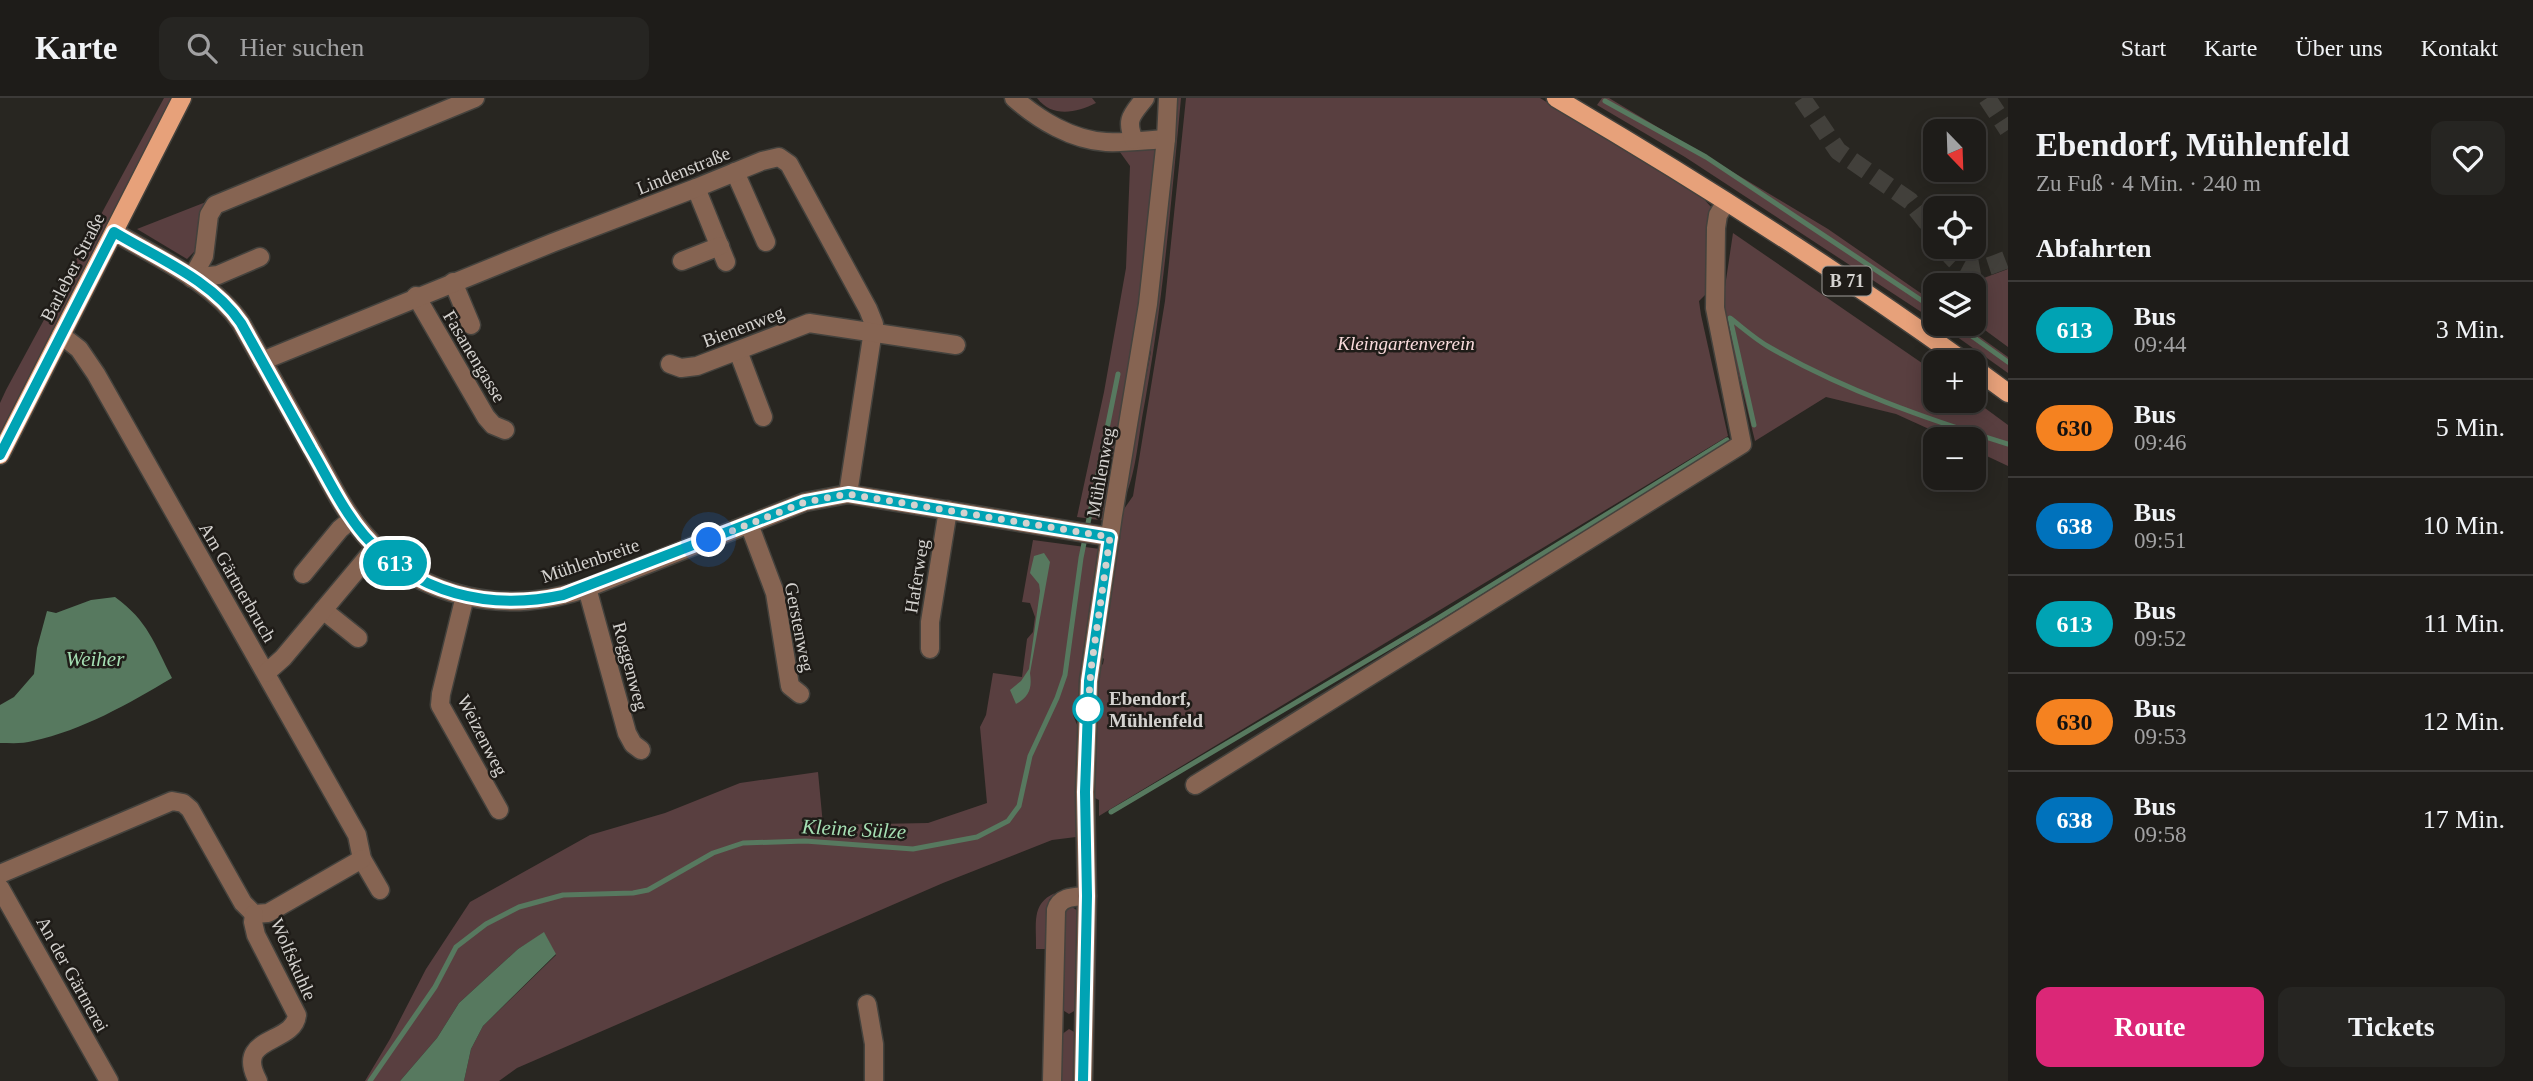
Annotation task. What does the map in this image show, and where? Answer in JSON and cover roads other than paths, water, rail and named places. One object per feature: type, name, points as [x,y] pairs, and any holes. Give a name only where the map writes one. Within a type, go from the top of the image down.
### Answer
[{"type":"main road","name":"Barleber Straße","points":[[0,455],[182,98]]},
{"type":"main road","name":"B 71","points":[[1556,98],[1821,263],[1948,350]]},
{"type":"main road","points":[[1986,377],[2008,393]]},
{"type":"street","points":[[192,278],[204,256],[209,215],[215,205],[475,98]]},
{"type":"street","points":[[1014,98],[1065,131],[1106,142],[1166,139]]},
{"type":"street","points":[[1134,140],[1129,130],[1130,117],[1145,98]]},
{"type":"street","name":"Mühlenweg","points":[[1083,1081],[1087,896],[1085,792],[1094,535],[1146,317],[1166,139],[1168,98]]},
{"type":"street","name":"Lindenstraße","points":[[262,361],[416,296],[773,157],[781,158],[787,162],[873,319],[874,332],[848,494]]},
{"type":"street","points":[[735,172],[766,242]]},
{"type":"street","points":[[682,261],[723,254],[696,188]]},
{"type":"street","points":[[1195,785],[1742,444],[1715,308],[1716,228],[1718,215],[1726,202]]},
{"type":"street","name":"Mühlenbreite","points":[[114,232],[192,278],[227,305],[241,323],[352,519],[376,547],[421,579],[465,596],[484,600],[528,601],[587,587],[805,502],[848,494],[1094,535]]},
{"type":"street","points":[[192,278],[218,275],[260,257]]},
{"type":"street","points":[[453,282],[471,325]]},
{"type":"street","name":"Fasanengasse","points":[[416,296],[486,417],[493,425],[505,430]]},
{"type":"street","name":"Bienenweg","points":[[670,364],[681,368],[697,366],[808,324],[956,345]]},
{"type":"street","name":"Am Gärtnerbruch","points":[[61,335],[79,349],[90,365],[357,835],[362,859],[380,890]]},
{"type":"street","points":[[738,351],[763,417]]},
{"type":"street","name":"Haferweg","points":[[930,649],[930,622],[948,510]]},
{"type":"street","points":[[303,574],[340,529],[352,519]]},
{"type":"street","name":"Gerstenweg","points":[[749,524],[777,601],[790,686],[800,694]]},
{"type":"street","points":[[265,673],[284,658],[376,547]]},
{"type":"street","name":"Roggenweg","points":[[587,587],[627,733],[633,744],[641,750]]},
{"type":"street","name":"Weizenweg","points":[[465,596],[440,705],[499,810]]},
{"type":"street","points":[[323,611],[358,638]]},
{"type":"street","points":[[0,874],[164,803],[177,801],[186,804],[190,809],[243,903],[254,914],[268,913],[362,859]]},
{"type":"street","name":"An der Gärtnerei","points":[[0,888],[109,1081]]},
{"type":"street","points":[[1052,1081],[1057,905],[1063,899],[1087,896]]},
{"type":"street","name":"Wolfskuhle","points":[[254,914],[256,935],[297,1015],[292,1027],[260,1046],[254,1053],[253,1068],[258,1081]]},
{"type":"street","points":[[867,1004],[874,1044],[874,1081]]},
{"type":"street","points":[[1054,1022],[1084,1023]]},
{"type":"water","points":[[1044,553],[1050,562],[1030,673],[1031,683],[1027,695],[1016,704],[1010,690],[1021,681],[1029,669],[1040,591],[1039,584],[1030,573],[1034,556]]},
{"type":"water","name":"Weiher","points":[[115,597],[143,624],[172,678],[122,706],[70,730],[29,742],[0,743],[0,705],[14,697],[34,674],[37,648],[47,611],[56,613],[91,600]]},
{"type":"water","points":[[544,932],[556,954],[483,1026],[471,1049],[464,1081],[400,1081],[437,1038],[459,1003],[518,949]]},
{"type":"waterway","points":[[1605,101],[1706,157],[1923,301]]},
{"type":"waterway","points":[[1754,425],[1730,318],[1764,344],[1826,377],[1916,414],[2008,444]]},
{"type":"waterway","points":[[1972,336],[2008,362]]},
{"type":"waterway","name":"Kleine Sülze","points":[[370,1081],[435,987],[456,947],[486,924],[519,907],[563,895],[633,893],[648,890],[713,853],[743,843],[805,841],[913,849],[977,837],[1008,821],[1019,806],[1030,756],[1065,675],[1081,558],[1118,374]]},
{"type":"waterway","points":[[1111,812],[1437,619],[1727,440]]},
{"type":"tunnel","points":[[1802,98],[1838,151],[1910,201],[1923,218]]},
{"type":"tunnel","points":[[1987,98],[2008,130]]},
{"type":"tunnel","points":[[1954,259],[1965,268],[1972,269],[1988,267],[2008,259]]},
{"type":"place","name":"Ebendorf, Mühlenfeld","points":[[1088,709]]},
{"type":"park label","name":"Kleingartenverein","points":[[1406,343]]}]
